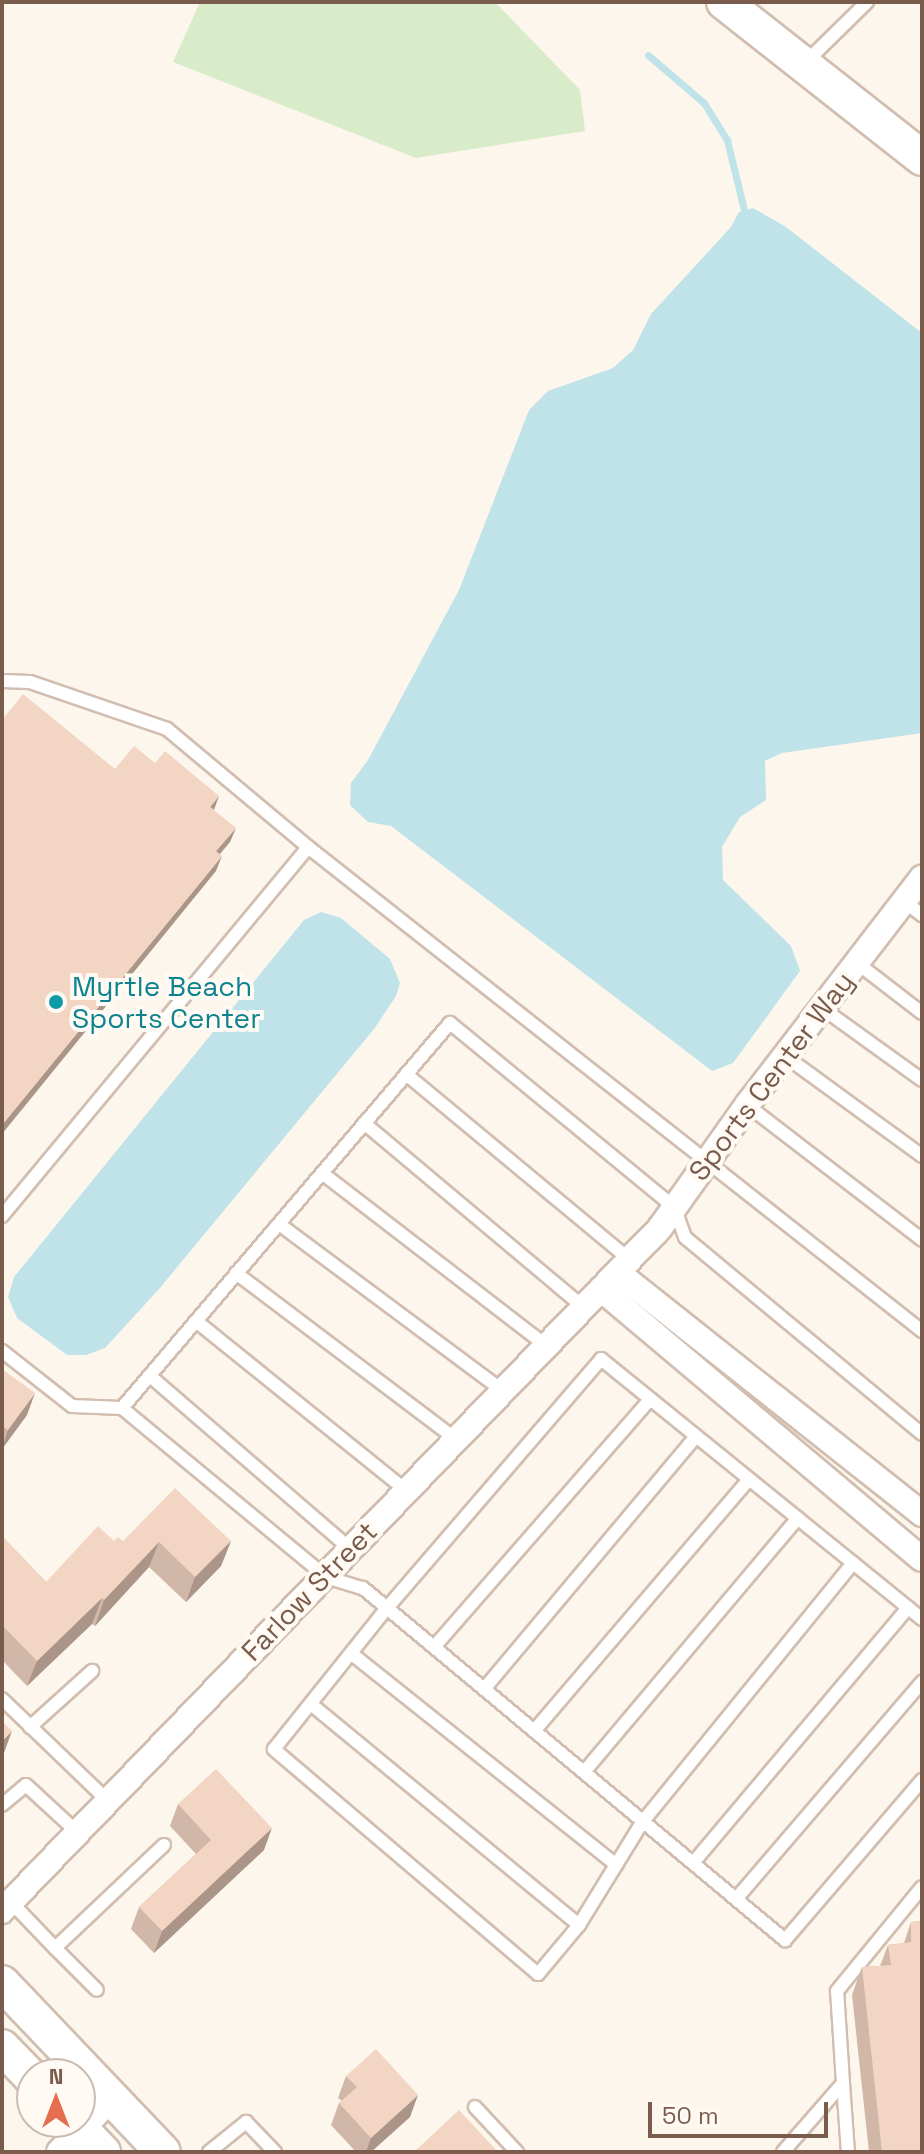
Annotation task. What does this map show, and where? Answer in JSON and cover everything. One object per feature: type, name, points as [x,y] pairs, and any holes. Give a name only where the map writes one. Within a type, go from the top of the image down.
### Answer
[{"type":"main road","points":[[724,2],[922,158]]},
{"type":"main road","points":[[2,1983],[163,2152]]},
{"type":"main road","points":[[2,2047],[16,2061]]},
{"type":"street","name":"Sports Center Way","points":[[616,1274],[674,1207],[747,1105],[857,963],[913,908],[922,878]]},
{"type":"street","name":"Farlow Street","points":[[6,1907],[616,1274]]},
{"type":"street","points":[[616,1274],[922,1514]]},
{"type":"street","points":[[616,1274],[922,1559]]},
{"type":"street","points":[[96,2117],[112,2098]]},
{"type":"lane","points":[[804,65],[867,2]]},
{"type":"lane","points":[[2,681],[30,682],[167,729],[308,847],[922,1331]]},
{"type":"lane","points":[[2,1216],[308,847]]},
{"type":"lane","points":[[857,963],[922,1013]]},
{"type":"lane","points":[[822,1008],[922,1080]]},
{"type":"lane","points":[[122,1408],[450,1023],[674,1207],[685,1237],[922,1434]]},
{"type":"lane","points":[[785,1056],[922,1156]]},
{"type":"lane","points":[[406,1074],[616,1274]]},
{"type":"lane","points":[[747,1105],[922,1240]]},
{"type":"lane","points":[[364,1123],[582,1306]]},
{"type":"lane","points":[[322,1173],[545,1345]]},
{"type":"lane","points":[[279,1224],[502,1390]]},
{"type":"lane","points":[[236,1273],[457,1440]]},
{"type":"lane","points":[[196,1321],[407,1491]]},
{"type":"lane","points":[[2,1351],[72,1406],[122,1408],[326,1577],[363,1588],[785,1940],[922,1780]]},
{"type":"lane","points":[[853,1563],[643,1821],[579,1925],[538,1974],[274,1749],[387,1608],[601,1359],[798,1518],[922,1619]]},
{"type":"lane","points":[[150,1376],[349,1548]]},
{"type":"lane","points":[[434,1647],[650,1399]]},
{"type":"lane","points":[[484,1689],[696,1436]]},
{"type":"lane","points":[[534,1731],[749,1479]]},
{"type":"lane","points":[[584,1772],[798,1518]]},
{"type":"lane","points":[[693,1863],[908,1608]]},
{"type":"lane","points":[[352,1654],[616,1865]]},
{"type":"lane","points":[[30,1727],[92,1671]]},
{"type":"lane","points":[[736,1899],[922,1682]]},
{"type":"lane","points":[[2,1699],[108,1801]]},
{"type":"lane","points":[[312,1705],[579,1925]]},
{"type":"lane","points":[[2,1805],[26,1785],[78,1833]]},
{"type":"lane","points":[[55,1948],[164,1845]]},
{"type":"lane","points":[[848,2152],[837,1991],[922,1887]]},
{"type":"lane","points":[[6,1907],[55,1948],[97,1990]]},
{"type":"lane","points":[[783,2152],[843,2083]]},
{"type":"lane","points":[[475,2107],[517,2152]]},
{"type":"lane","points":[[209,2152],[246,2122],[275,2152]]},
{"type":"green space","points":[[200,2],[495,2],[580,90],[585,131],[416,158],[173,62]]},
{"type":"water","points":[[753,208],[786,227],[922,333],[922,733],[782,753],[765,761],[766,800],[740,817],[722,847],[723,880],[791,946],[800,971],[733,1063],[712,1071],[391,826],[368,822],[350,805],[351,783],[368,760],[459,590],[529,410],[548,391],[613,368],[633,350],[651,314],[731,227],[739,212]]},
{"type":"water","points":[[321,912],[341,918],[390,959],[400,983],[396,996],[374,1029],[159,1289],[105,1348],[86,1355],[67,1355],[17,1318],[8,1297],[14,1277],[304,920]]},
{"type":"building","name":"Myrtle Beach Sports Center","points":[[23,694],[115,769],[134,746],[155,763],[165,751],[219,796],[210,807],[236,828],[216,851],[222,856],[2,1125],[2,720]]},
{"type":"building","points":[[2,1369],[35,1393],[8,1430],[2,1426]]},
{"type":"building","points":[[175,1488],[231,1541],[195,1577],[159,1542],[104,1600],[102,1598],[37,1661],[2,1625],[2,1536],[46,1582],[98,1526],[114,1541],[118,1537],[123,1541]]},
{"type":"building","points":[[2,1721],[12,1731],[2,1741]]},
{"type":"building","points":[[216,1769],[272,1828],[162,1931],[139,1907],[211,1840],[178,1804]]},
{"type":"building","points":[[922,1921],[922,2152],[882,2152],[862,1967],[891,1965],[888,1945],[911,1942],[911,1922]]},
{"type":"building","points":[[376,2049],[418,2095],[371,2138],[339,2103],[357,2087],[346,2076]]},
{"type":"building","points":[[459,2110],[498,2152],[414,2152]]},
{"type":"waterway","points":[[648,55],[704,103],[727,140],[746,218]]},
{"type":"place","name":"Myrtle Beach Sports Center","points":[[56,1002]]}]
